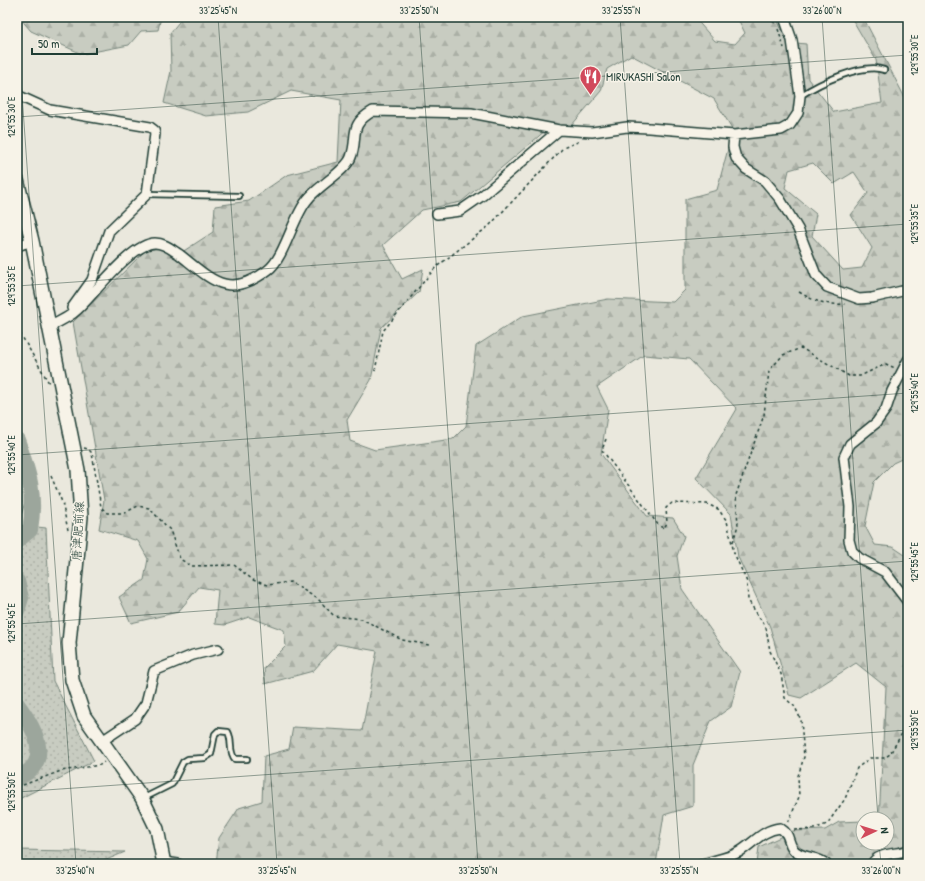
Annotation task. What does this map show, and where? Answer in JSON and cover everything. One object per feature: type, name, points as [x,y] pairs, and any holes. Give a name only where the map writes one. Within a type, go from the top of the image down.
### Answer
[{"type":"main road","name":"唐津肥前線","points":[[17,180],[50,326],[78,470],[81,517],[69,643],[72,680],[84,716],[142,798],[157,829],[164,863]]},
{"type":"street","points":[[50,326],[63,320],[78,310],[114,271],[138,248],[147,244],[156,243],[166,246],[208,277],[223,285],[234,286],[251,281],[270,269],[307,200],[320,185],[346,166],[352,157],[354,132],[362,117],[373,111],[471,113],[559,130],[592,132],[627,127],[734,135],[781,130],[790,125],[798,112],[800,96],[792,40],[784,17]]},
{"type":"street","points":[[17,95],[50,110],[150,127],[154,130],[155,134],[147,194],[109,231],[92,280],[63,320]]},
{"type":"street","points":[[437,214],[460,210],[483,195],[559,130]]},
{"type":"street","points":[[734,135],[733,147],[736,158],[746,169],[765,181],[780,199],[798,229],[816,275],[827,287],[860,298],[872,298],[908,291]]},
{"type":"street","points":[[17,246],[32,241]]},
{"type":"street","points":[[908,360],[901,370],[886,409],[876,423],[850,444],[844,457],[850,507],[849,540],[852,551],[859,558],[885,572],[908,602]]},
{"type":"street","points":[[102,741],[135,719],[146,703],[154,671],[193,655],[218,649]]},
{"type":"street","points":[[703,864],[739,852],[771,829],[780,828],[789,837],[793,849],[799,854],[822,860],[826,864]]},
{"type":"street","points":[[872,864],[874,860],[881,855],[900,854],[908,850]]},
{"type":"street","points":[[164,863],[178,864]]},
{"type":"lane","points":[[800,96],[813,87],[853,72],[876,67],[884,70]]},
{"type":"lane","points":[[147,194],[239,196]]},
{"type":"lane","points":[[142,798],[172,784],[183,762],[188,759],[205,758],[211,754],[215,734],[218,731],[228,732],[230,736],[231,754],[235,759],[247,759]]},
{"type":"path","points":[[768,17],[777,24],[785,54]]},
{"type":"path","points":[[375,371],[383,331],[435,268],[489,226],[563,148],[574,142],[592,139],[592,132]]},
{"type":"path","points":[[799,292],[813,301],[833,305],[852,303],[860,298]]},
{"type":"path","points":[[17,328],[52,388],[63,394]]},
{"type":"path","points":[[733,544],[738,525],[736,495],[764,415],[770,371],[783,355],[801,348],[849,376],[860,376],[886,364],[901,370]]},
{"type":"path","points":[[606,439],[602,450],[659,526],[664,528],[667,523],[666,508],[672,503],[707,504],[718,509],[727,521],[734,553],[747,582],[748,600],[766,628],[770,651],[781,674],[785,698],[795,707],[801,720],[804,757],[798,776],[799,797],[784,831],[814,829],[827,824],[846,799],[857,768],[870,758],[884,758],[890,754],[908,723]]},
{"type":"path","points":[[74,448],[88,448],[92,453],[101,507],[107,513],[124,513],[138,506],[150,508],[170,530],[180,559],[191,566],[234,565],[253,580],[267,585],[290,582],[318,599],[334,616],[362,619],[402,640],[429,645]]},
{"type":"path","points":[[52,476],[62,502],[69,532],[79,542]]},
{"type":"path","points":[[17,785],[23,785],[61,771],[100,765],[112,756]]},
{"type":"green space","points":[[19,17],[161,17],[158,30],[141,31],[129,45],[82,54],[31,31]]},
{"type":"green space","points":[[183,17],[694,17],[715,41],[735,44],[745,33],[737,17],[776,17],[787,42],[806,44],[808,79],[834,112],[882,103],[876,60],[851,17],[863,17],[903,94],[908,107],[908,456],[893,463],[874,482],[865,526],[875,545],[893,547],[908,557],[908,864],[757,864],[759,847],[793,831],[825,830],[839,822],[855,821],[855,851],[895,851],[895,811],[879,811],[886,687],[856,663],[801,698],[789,695],[770,627],[738,557],[731,514],[696,478],[737,409],[689,359],[644,355],[597,387],[608,409],[601,454],[647,516],[673,518],[684,536],[677,556],[682,589],[740,672],[731,707],[711,721],[693,765],[693,806],[664,815],[656,864],[216,864],[219,838],[239,808],[262,801],[264,756],[289,749],[293,727],[362,731],[377,651],[337,644],[313,671],[265,684],[264,668],[286,646],[284,630],[249,617],[225,625],[215,624],[218,590],[199,587],[178,612],[131,623],[119,597],[144,580],[148,559],[138,541],[99,529],[104,500],[73,322],[146,250],[162,248],[176,256],[213,232],[215,206],[249,201],[287,175],[338,162],[341,100],[291,91],[248,112],[206,116],[164,103],[171,71],[170,33]],"holes":[[[631,55],[714,99],[733,130],[717,190],[685,199],[685,290],[673,302],[608,299],[523,316],[476,346],[466,426],[453,439],[375,450],[350,441],[347,420],[371,380],[381,328],[419,292],[423,269],[402,279],[383,245],[422,210],[461,202],[552,125],[571,126],[601,91],[607,69]],[[813,163],[834,184],[854,172],[868,193],[851,215],[872,248],[862,268],[843,270],[812,236],[816,214],[785,188],[789,170]]]},
{"type":"green space","points":[[17,469],[29,485],[19,525],[46,528],[53,681],[94,761],[17,800]]},
{"type":"green space","points":[[17,850],[125,852],[97,864],[17,864]]},
{"type":"waterway","points":[[17,440],[25,463],[32,495],[32,517],[30,530],[17,541]]},
{"type":"waterway","points":[[17,581],[21,598],[17,611]]},
{"type":"waterway","points":[[17,704],[30,723],[38,744],[38,754],[35,763],[29,771],[17,778]]},
{"type":"place","name":"MIRUKASHI Salon","points":[[590,96]]}]
